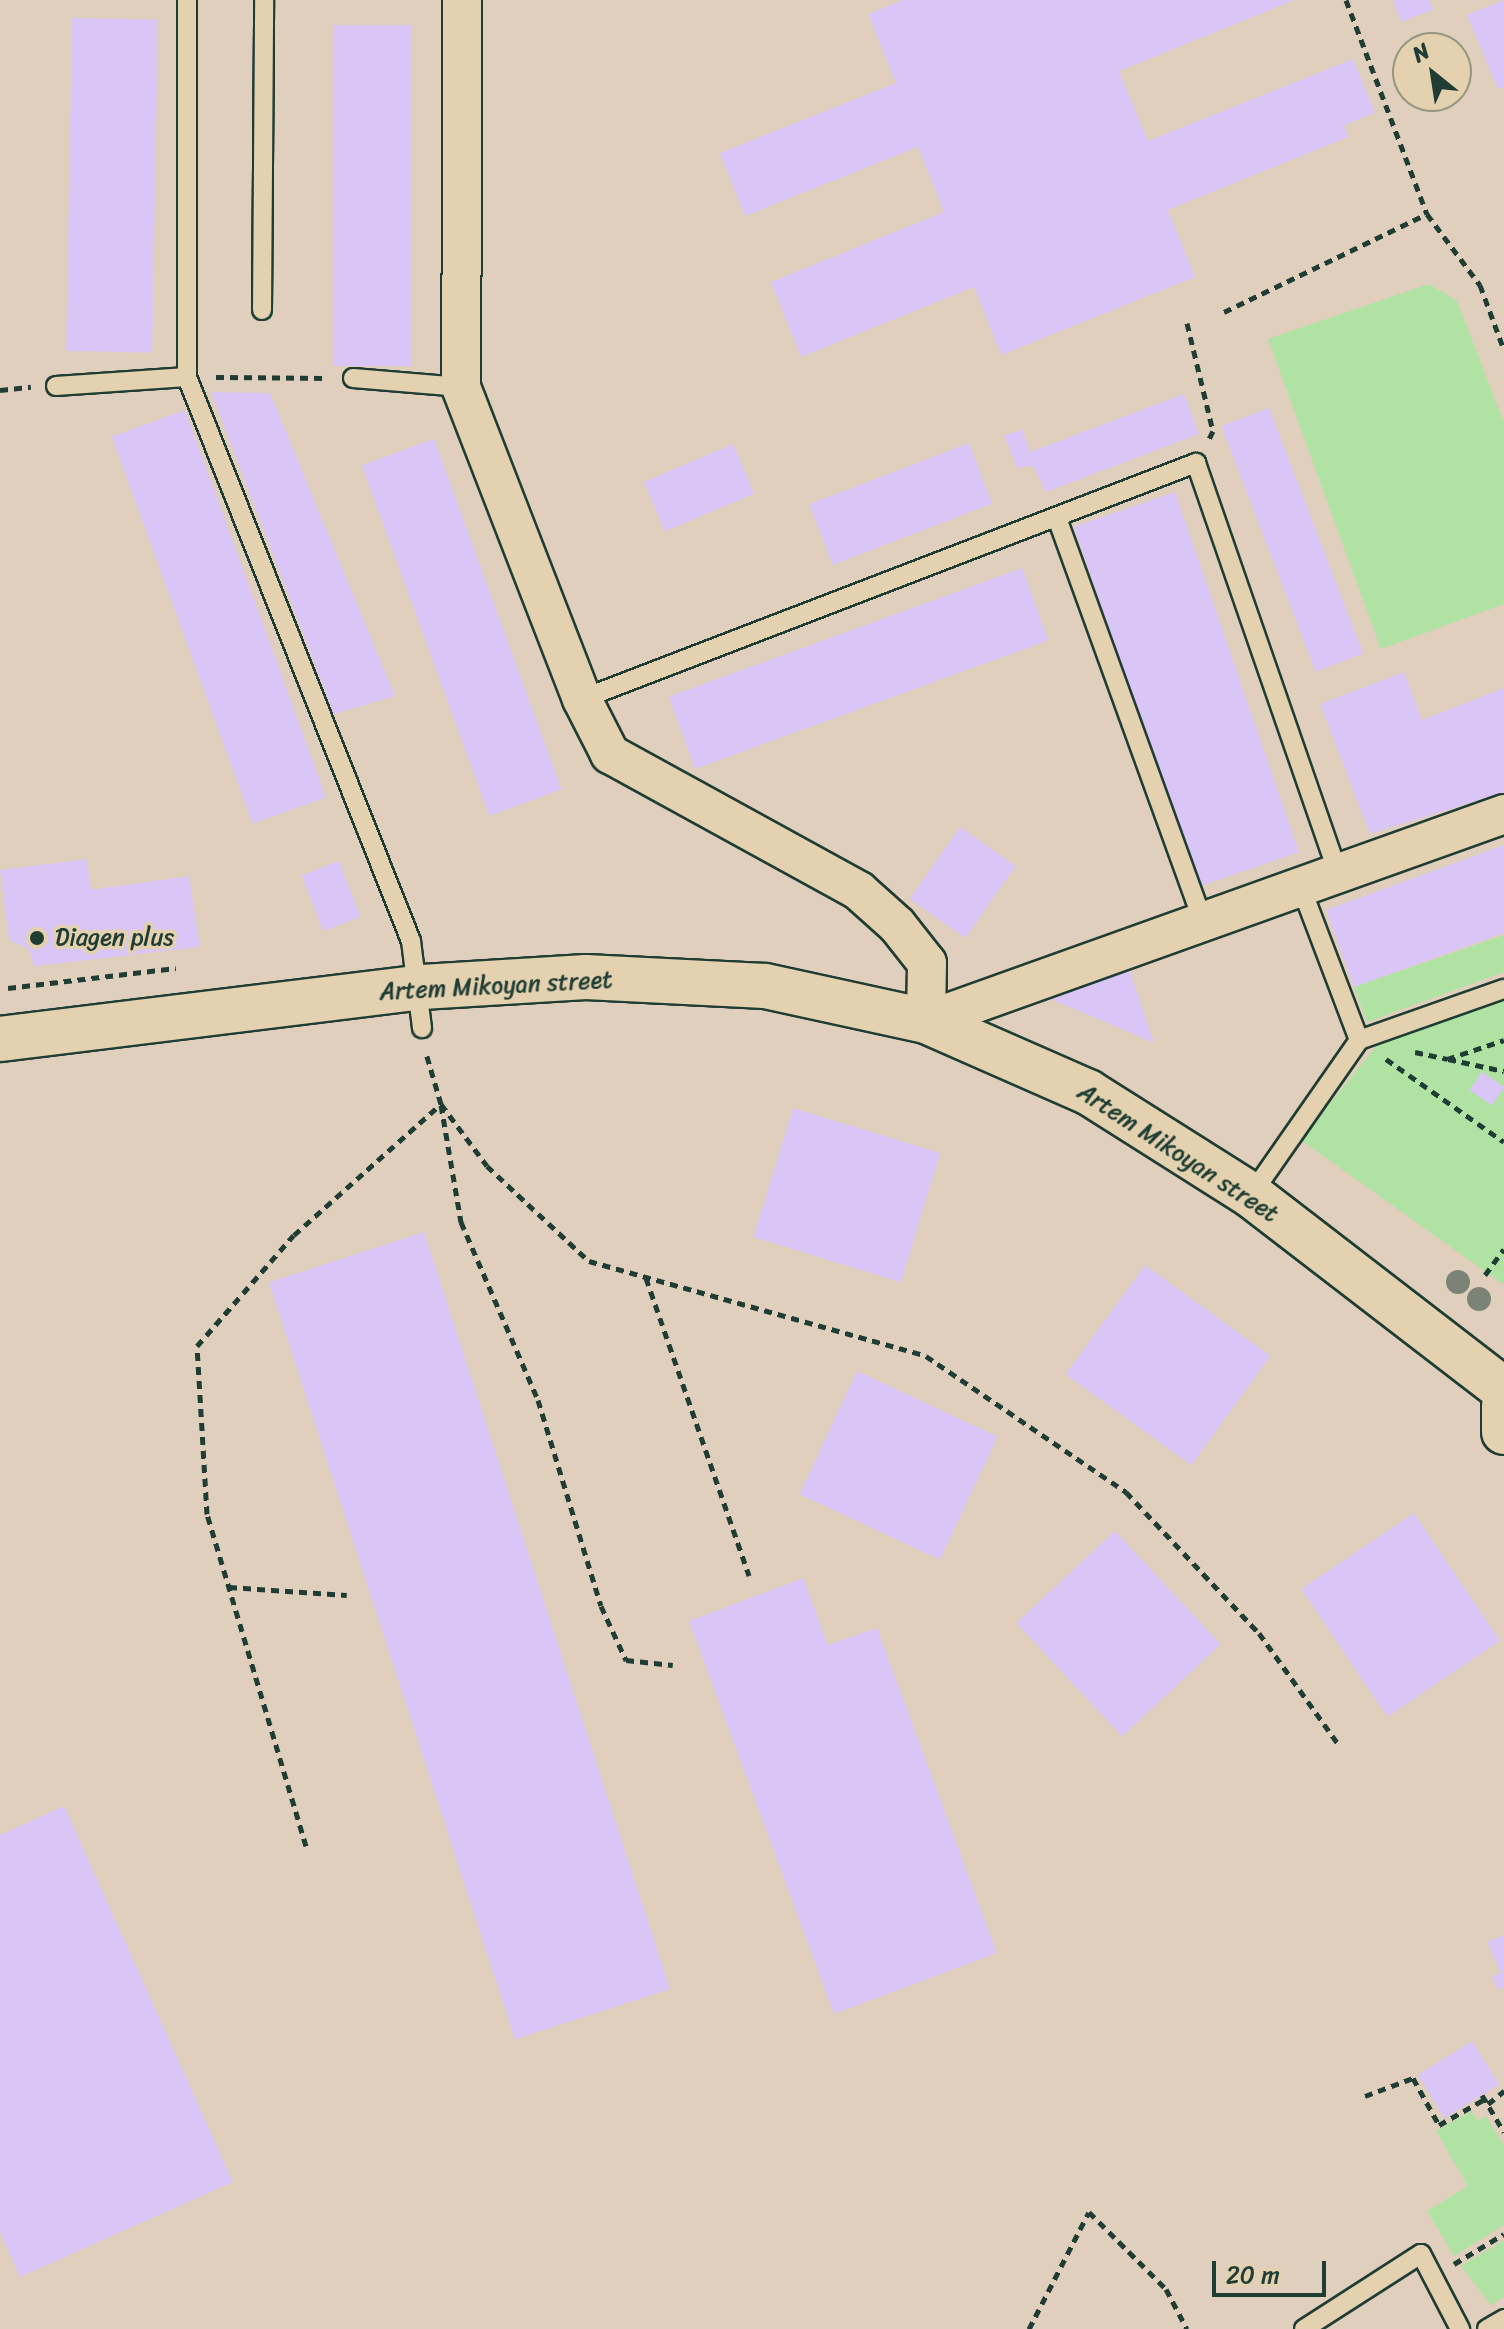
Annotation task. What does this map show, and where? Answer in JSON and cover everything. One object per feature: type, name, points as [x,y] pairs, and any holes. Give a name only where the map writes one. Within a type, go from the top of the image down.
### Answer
[{"type":"main road","name":"Artem Mikoyan street","points":[[0,1039],[422,1008],[586,977],[765,986],[926,1021],[1088,1092],[1251,1195],[1504,1390]]},
{"type":"main road","points":[[1504,1406],[1504,1432]]},
{"type":"street","points":[[462,0],[461,387],[582,699],[610,754],[859,891],[897,925],[927,963],[926,1021],[1302,890],[1504,814]]},
{"type":"lane","points":[[187,0],[187,377],[411,941],[422,1008]]},
{"type":"lane","points":[[262,310],[264,0]]},
{"type":"lane","points":[[56,386],[187,377]]},
{"type":"lane","points":[[353,378],[461,387]]},
{"type":"lane","points":[[582,699],[1196,463],[1339,876]]},
{"type":"lane","points":[[1057,518],[1204,925]]},
{"type":"lane","points":[[1302,890],[1359,1040]]},
{"type":"lane","points":[[1251,1195],[1359,1040],[1504,989]]},
{"type":"lane","points":[[1304,2329],[1421,2254],[1460,2329]]},
{"type":"lane","points":[[1487,2329],[1504,2319]]},
{"type":"path","points":[[1346,0],[1427,214],[1480,285],[1504,350]]},
{"type":"path","points":[[1224,312],[1427,214]]},
{"type":"path","points":[[1187,323],[1213,431],[1196,463]]},
{"type":"path","points":[[187,377],[353,378]]},
{"type":"path","points":[[8,988],[176,968]]},
{"type":"path","points":[[422,1008],[461,1222],[538,1400],[601,1606],[626,1660],[673,1665]]},
{"type":"path","points":[[1359,1040],[1504,1071]]},
{"type":"path","points":[[1359,1040],[1504,1142]]},
{"type":"path","points":[[1447,1059],[1504,1040]]},
{"type":"path","points":[[441,1104],[487,1166],[589,1261],[926,1356],[1126,1492],[1259,1633],[1339,1745]]},
{"type":"path","points":[[306,1846],[207,1514],[197,1346],[294,1235],[441,1104]]},
{"type":"path","points":[[1485,1275],[1504,1249]]},
{"type":"path","points":[[646,1277],[749,1576]]},
{"type":"path","points":[[229,1587],[347,1595]]},
{"type":"path","points":[[1365,2096],[1413,2078],[1439,2125],[1504,2091]]},
{"type":"path","points":[[1485,2099],[1504,2132]]},
{"type":"path","points":[[1029,2329],[1089,2212],[1166,2289],[1187,2329]]},
{"type":"path","points":[[1433,2277],[1504,2234]]},
{"type":"green space","points":[[1429,284],[1457,301],[1504,423],[1504,604],[1381,649],[1268,339]]},
{"type":"green space","points":[[1504,935],[1504,972],[1367,1022],[1354,987]]},
{"type":"green space","points":[[1504,999],[1504,1285],[1301,1140],[1381,1040]]},
{"type":"green space","points":[[1471,2111],[1478,2121],[1486,2116],[1504,2146],[1504,2225],[1454,2256],[1427,2211],[1468,2186],[1436,2131]]},
{"type":"green space","points":[[1504,2240],[1504,2297],[1491,2305],[1461,2266]]},
{"type":"building","points":[[903,0],[1295,0],[1119,71],[1148,141],[1353,59],[1375,113],[1344,125],[1348,137],[1168,210],[1195,277],[1001,355],[974,287],[801,357],[771,282],[944,212],[918,147],[745,216],[720,153],[896,83],[868,14]]},
{"type":"building","points":[[1393,0],[1429,0],[1433,10],[1401,22]]},
{"type":"building","points":[[1504,0],[1504,87],[1498,89],[1467,15]]},
{"type":"building","points":[[72,18],[158,20],[152,352],[66,351]]},
{"type":"building","points":[[334,25],[412,25],[412,366],[334,366]]},
{"type":"building","points":[[211,392],[270,393],[395,696],[334,714]]},
{"type":"building","points":[[1184,394],[1199,434],[1046,492],[1033,466],[1017,468],[1004,435],[1023,430],[1030,452]]},
{"type":"building","points":[[1269,408],[1363,654],[1316,672],[1221,426]]},
{"type":"building","points":[[185,410],[326,797],[253,824],[112,437]]},
{"type":"building","points":[[434,439],[562,790],[489,816],[362,465]]},
{"type":"building","points":[[969,443],[992,504],[833,565],[809,504]]},
{"type":"building","points":[[733,444],[754,494],[665,532],[644,482]]},
{"type":"building","points":[[1175,492],[1299,852],[1198,887],[1074,527]]},
{"type":"building","points":[[1022,568],[1048,640],[695,769],[669,697]]},
{"type":"building","points":[[1404,672],[1422,720],[1504,688],[1504,792],[1370,834],[1320,704]]},
{"type":"building","points":[[960,827],[1016,866],[965,938],[910,899]]},
{"type":"building","points":[[1504,845],[1504,933],[1354,987],[1326,910]]},
{"type":"building","points":[[87,859],[91,890],[189,876],[200,947],[34,966],[29,949],[9,940],[0,870]]},
{"type":"building","points":[[339,861],[361,917],[323,931],[302,875]]},
{"type":"building","points":[[1129,969],[1154,1043],[1044,996],[1097,980]]},
{"type":"building","points":[[1482,1072],[1504,1087],[1492,1105],[1470,1090]]},
{"type":"building","points":[[793,1108],[940,1153],[901,1282],[754,1237]]},
{"type":"building","points":[[424,1232],[670,1989],[515,2039],[269,1282]]},
{"type":"building","points":[[1145,1265],[1270,1356],[1191,1465],[1066,1374]]},
{"type":"building","points":[[857,1371],[997,1437],[940,1560],[800,1494]]},
{"type":"building","points":[[1414,1513],[1500,1641],[1387,1717],[1301,1589]]},
{"type":"building","points":[[1115,1531],[1221,1644],[1122,1736],[1016,1623]]},
{"type":"building","points":[[803,1578],[828,1645],[877,1628],[997,1953],[834,2014],[689,1621]]},
{"type":"building","points":[[64,1806],[233,2182],[20,2277],[0,2232],[0,1835]]},
{"type":"building","points":[[1504,1935],[1504,1987],[1498,1990],[1492,1976],[1501,1973],[1487,1942]]},
{"type":"building","points":[[1472,2041],[1499,2084],[1445,2118],[1418,2075]]},
{"type":"place","name":"Diagen plus","points":[[37,938]]}]
